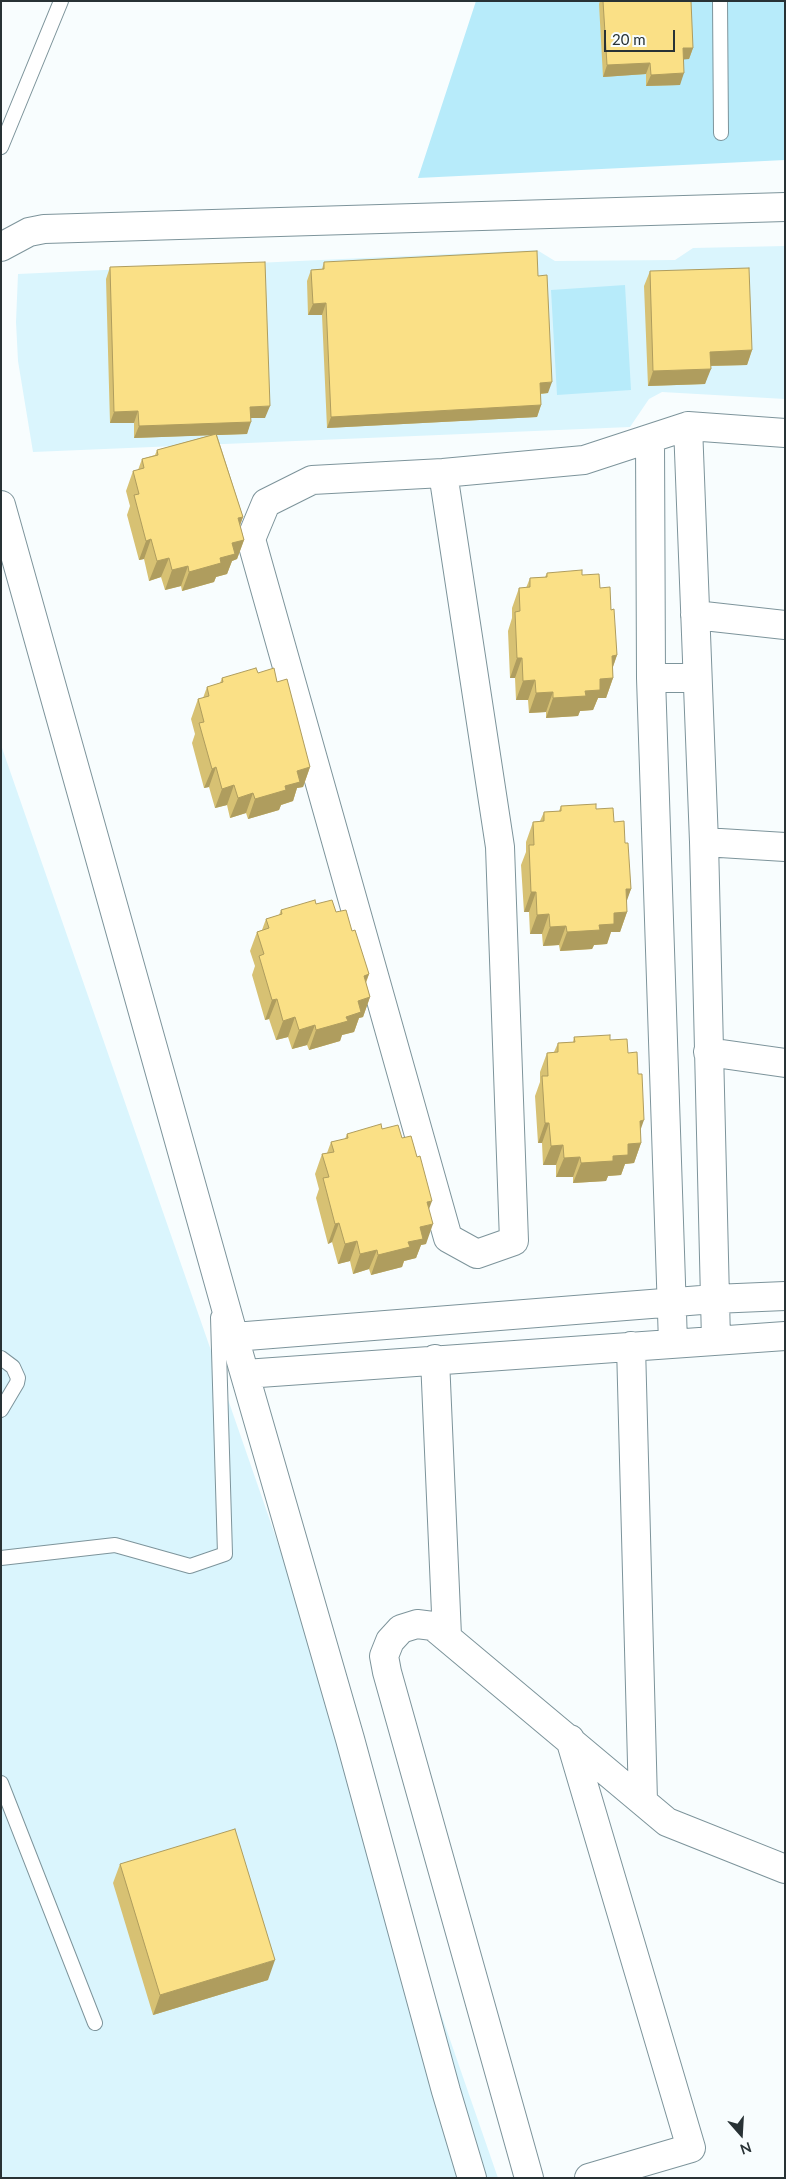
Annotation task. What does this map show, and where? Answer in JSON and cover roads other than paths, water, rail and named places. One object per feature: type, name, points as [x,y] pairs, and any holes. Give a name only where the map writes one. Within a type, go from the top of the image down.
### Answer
[{"type":"street","points":[[1,246],[29,232],[44,229],[785,207]]},
{"type":"street","points":[[443,472],[500,847],[514,1241],[477,1254],[448,1238],[252,539],[266,503],[312,480],[443,472],[584,460],[688,426],[785,433]]},
{"type":"street","points":[[688,426],[704,842],[716,1340]]},
{"type":"street","points":[[650,440],[651,678],[673,1343]]},
{"type":"street","points":[[1,506],[234,1337],[348,1730],[446,2091],[472,2178]]},
{"type":"street","points":[[695,615],[785,625]]},
{"type":"street","points":[[651,678],[697,678]]},
{"type":"street","points":[[704,842],[785,847]]},
{"type":"street","points":[[708,1052],[785,1063]]},
{"type":"street","points":[[234,1337],[671,1302],[785,1296]]},
{"type":"street","points":[[338,1329],[342,1366]]},
{"type":"street","points":[[245,1374],[435,1359],[785,1336]]},
{"type":"street","points":[[632,1346],[643,1801]]},
{"type":"street","points":[[435,1359],[447,1636]]},
{"type":"street","points":[[529,2178],[384,1656],[390,1640],[401,1628],[417,1624],[434,1626],[667,1822],[785,1869]]},
{"type":"street","points":[[570,1739],[691,2148],[589,2178]]},
{"type":"lane","points":[[1,147],[61,1]]},
{"type":"lane","points":[[720,1],[721,133]]},
{"type":"lane","points":[[1,1558],[115,1546],[190,1566],[225,1554],[217,1276]]},
{"type":"lane","points":[[1,1358],[13,1367],[18,1378],[17,1384],[1,1410]]},
{"type":"lane","points":[[1,1783],[95,2023]]}]
